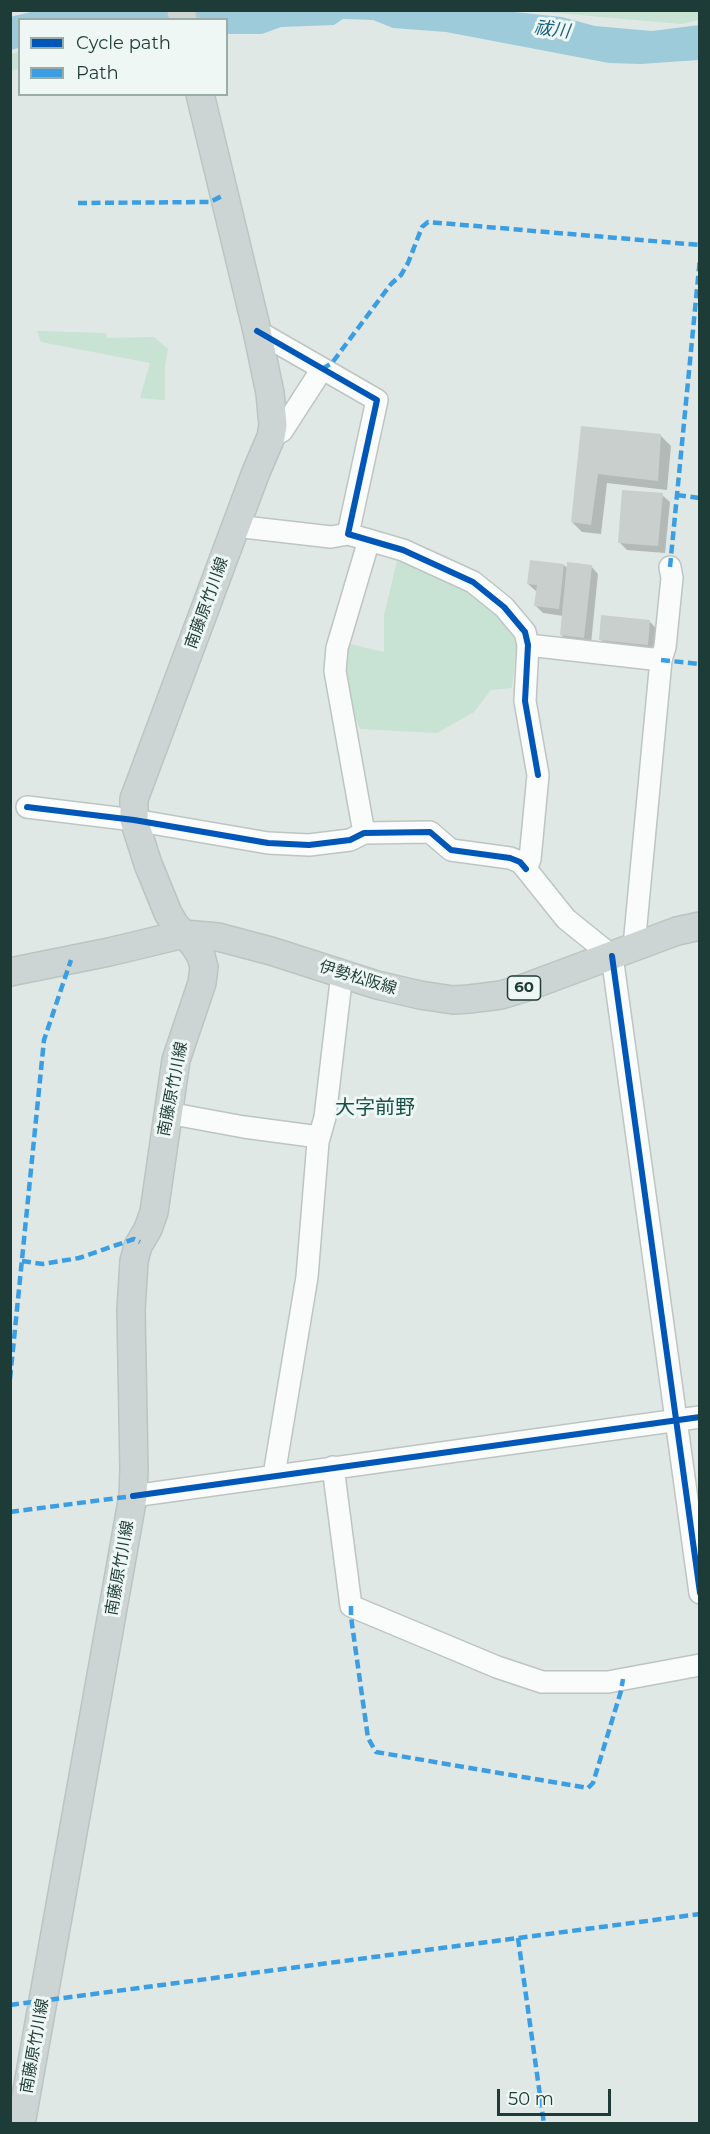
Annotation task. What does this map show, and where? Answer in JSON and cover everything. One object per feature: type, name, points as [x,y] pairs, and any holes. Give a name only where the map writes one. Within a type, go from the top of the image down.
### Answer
[{"type":"main road","name":"南藤原竹川線","points":[[21,2124],[133,1496],[132,1289],[138,1246],[148,1229],[154,1212],[176,1060],[202,983],[204,967],[201,956],[168,913],[148,864],[134,820],[134,799],[235,526],[271,437],[273,425],[270,393],[200,96]]},
{"type":"main road","name":"伊勢松阪線","points":[[10,972],[184,934],[218,937],[377,985],[420,995],[453,1000],[469,999],[501,995],[524,988],[677,931],[699,926]]},
{"type":"street","points":[[256,331],[377,400],[348,534]]},
{"type":"street","points":[[271,437],[282,431],[322,369]]},
{"type":"street","points":[[235,526],[331,537],[348,534],[403,550],[473,582],[504,607],[525,632],[528,645],[525,702],[538,775],[530,859],[526,869]]},
{"type":"street","points":[[364,833],[335,671],[337,648],[369,540]]},
{"type":"street","points":[[670,567],[672,578],[666,635],[623,951],[676,1420],[699,1593]]},
{"type":"street","points":[[528,645],[661,660]]},
{"type":"street","points":[[27,807],[134,820],[268,843],[309,845],[350,840],[364,833],[430,832],[451,850],[510,858],[520,862],[566,919],[623,951]]},
{"type":"street","points":[[274,1476],[307,1277],[319,1137],[325,1117],[342,973]]},
{"type":"street","points":[[168,1113],[244,1127],[319,1137]]},
{"type":"street","points":[[133,1496],[699,1417]]},
{"type":"street","points":[[333,1467],[351,1606],[497,1667],[542,1682],[608,1682],[699,1665]]},
{"type":"green space","points":[[533,11],[699,11],[699,20],[681,24]]},
{"type":"green space","points":[[18,52],[18,68],[11,71],[11,54]]},
{"type":"green space","points":[[37,331],[106,333],[107,338],[154,337],[168,349],[165,366],[165,400],[140,398],[150,363],[41,342]]},
{"type":"green space","points":[[397,561],[470,588],[518,635],[512,688],[491,690],[474,712],[437,733],[360,729],[346,699],[346,643],[384,652],[384,615]]},
{"type":"water","name":"祓川","points":[[39,10],[505,11],[562,17],[595,26],[652,31],[699,25],[699,60],[641,64],[609,63],[446,32],[393,28],[373,20],[343,19],[334,25],[281,27],[262,34],[228,34],[228,18],[18,18],[18,48],[11,50],[10,17]]},
{"type":"building","points":[[581,426],[661,434],[658,481],[598,474],[591,525],[571,522]]},
{"type":"building","points":[[622,490],[663,493],[658,546],[618,543]]},
{"type":"building","points":[[530,560],[564,564],[559,609],[534,606],[537,585],[527,584]]},
{"type":"building","points":[[567,562],[592,565],[584,638],[560,635]]},
{"type":"building","points":[[601,615],[650,620],[648,645],[599,640]]},
{"type":"marked path","points":[[78,203],[210,202],[224,195]]},
{"type":"marked path","points":[[322,369],[332,363],[391,284],[401,275],[422,227],[428,222],[700,245]]},
{"type":"marked path","points":[[670,567],[700,258]]},
{"type":"marked path","points":[[677,495],[700,498]]},
{"type":"marked path","points":[[661,660],[700,664]]},
{"type":"marked path","points":[[10,1379],[44,1040],[71,960]]},
{"type":"marked path","points":[[22,1261],[43,1264],[79,1258],[134,1239],[140,1242]]},
{"type":"marked path","points":[[10,1512],[133,1496]]},
{"type":"marked path","points":[[351,1606],[368,1738],[376,1752],[588,1788],[593,1783],[623,1679]]},
{"type":"marked path","points":[[10,2005],[700,1914]]},
{"type":"marked path","points":[[518,1938],[544,2124]]},
{"type":"cycle path","points":[[257,331],[377,400],[348,534],[403,550],[473,582],[504,607],[525,632],[528,645],[525,701],[538,775]]},
{"type":"cycle path","points":[[27,807],[134,820],[268,843],[309,845],[350,840],[364,833],[430,832],[451,850],[510,858],[520,862],[526,869]]},
{"type":"cycle path","points":[[612,956],[700,1593]]},
{"type":"cycle path","points":[[133,1496],[700,1417]]},
{"type":"district","name":"大字前野","points":[[375,1108]]}]
